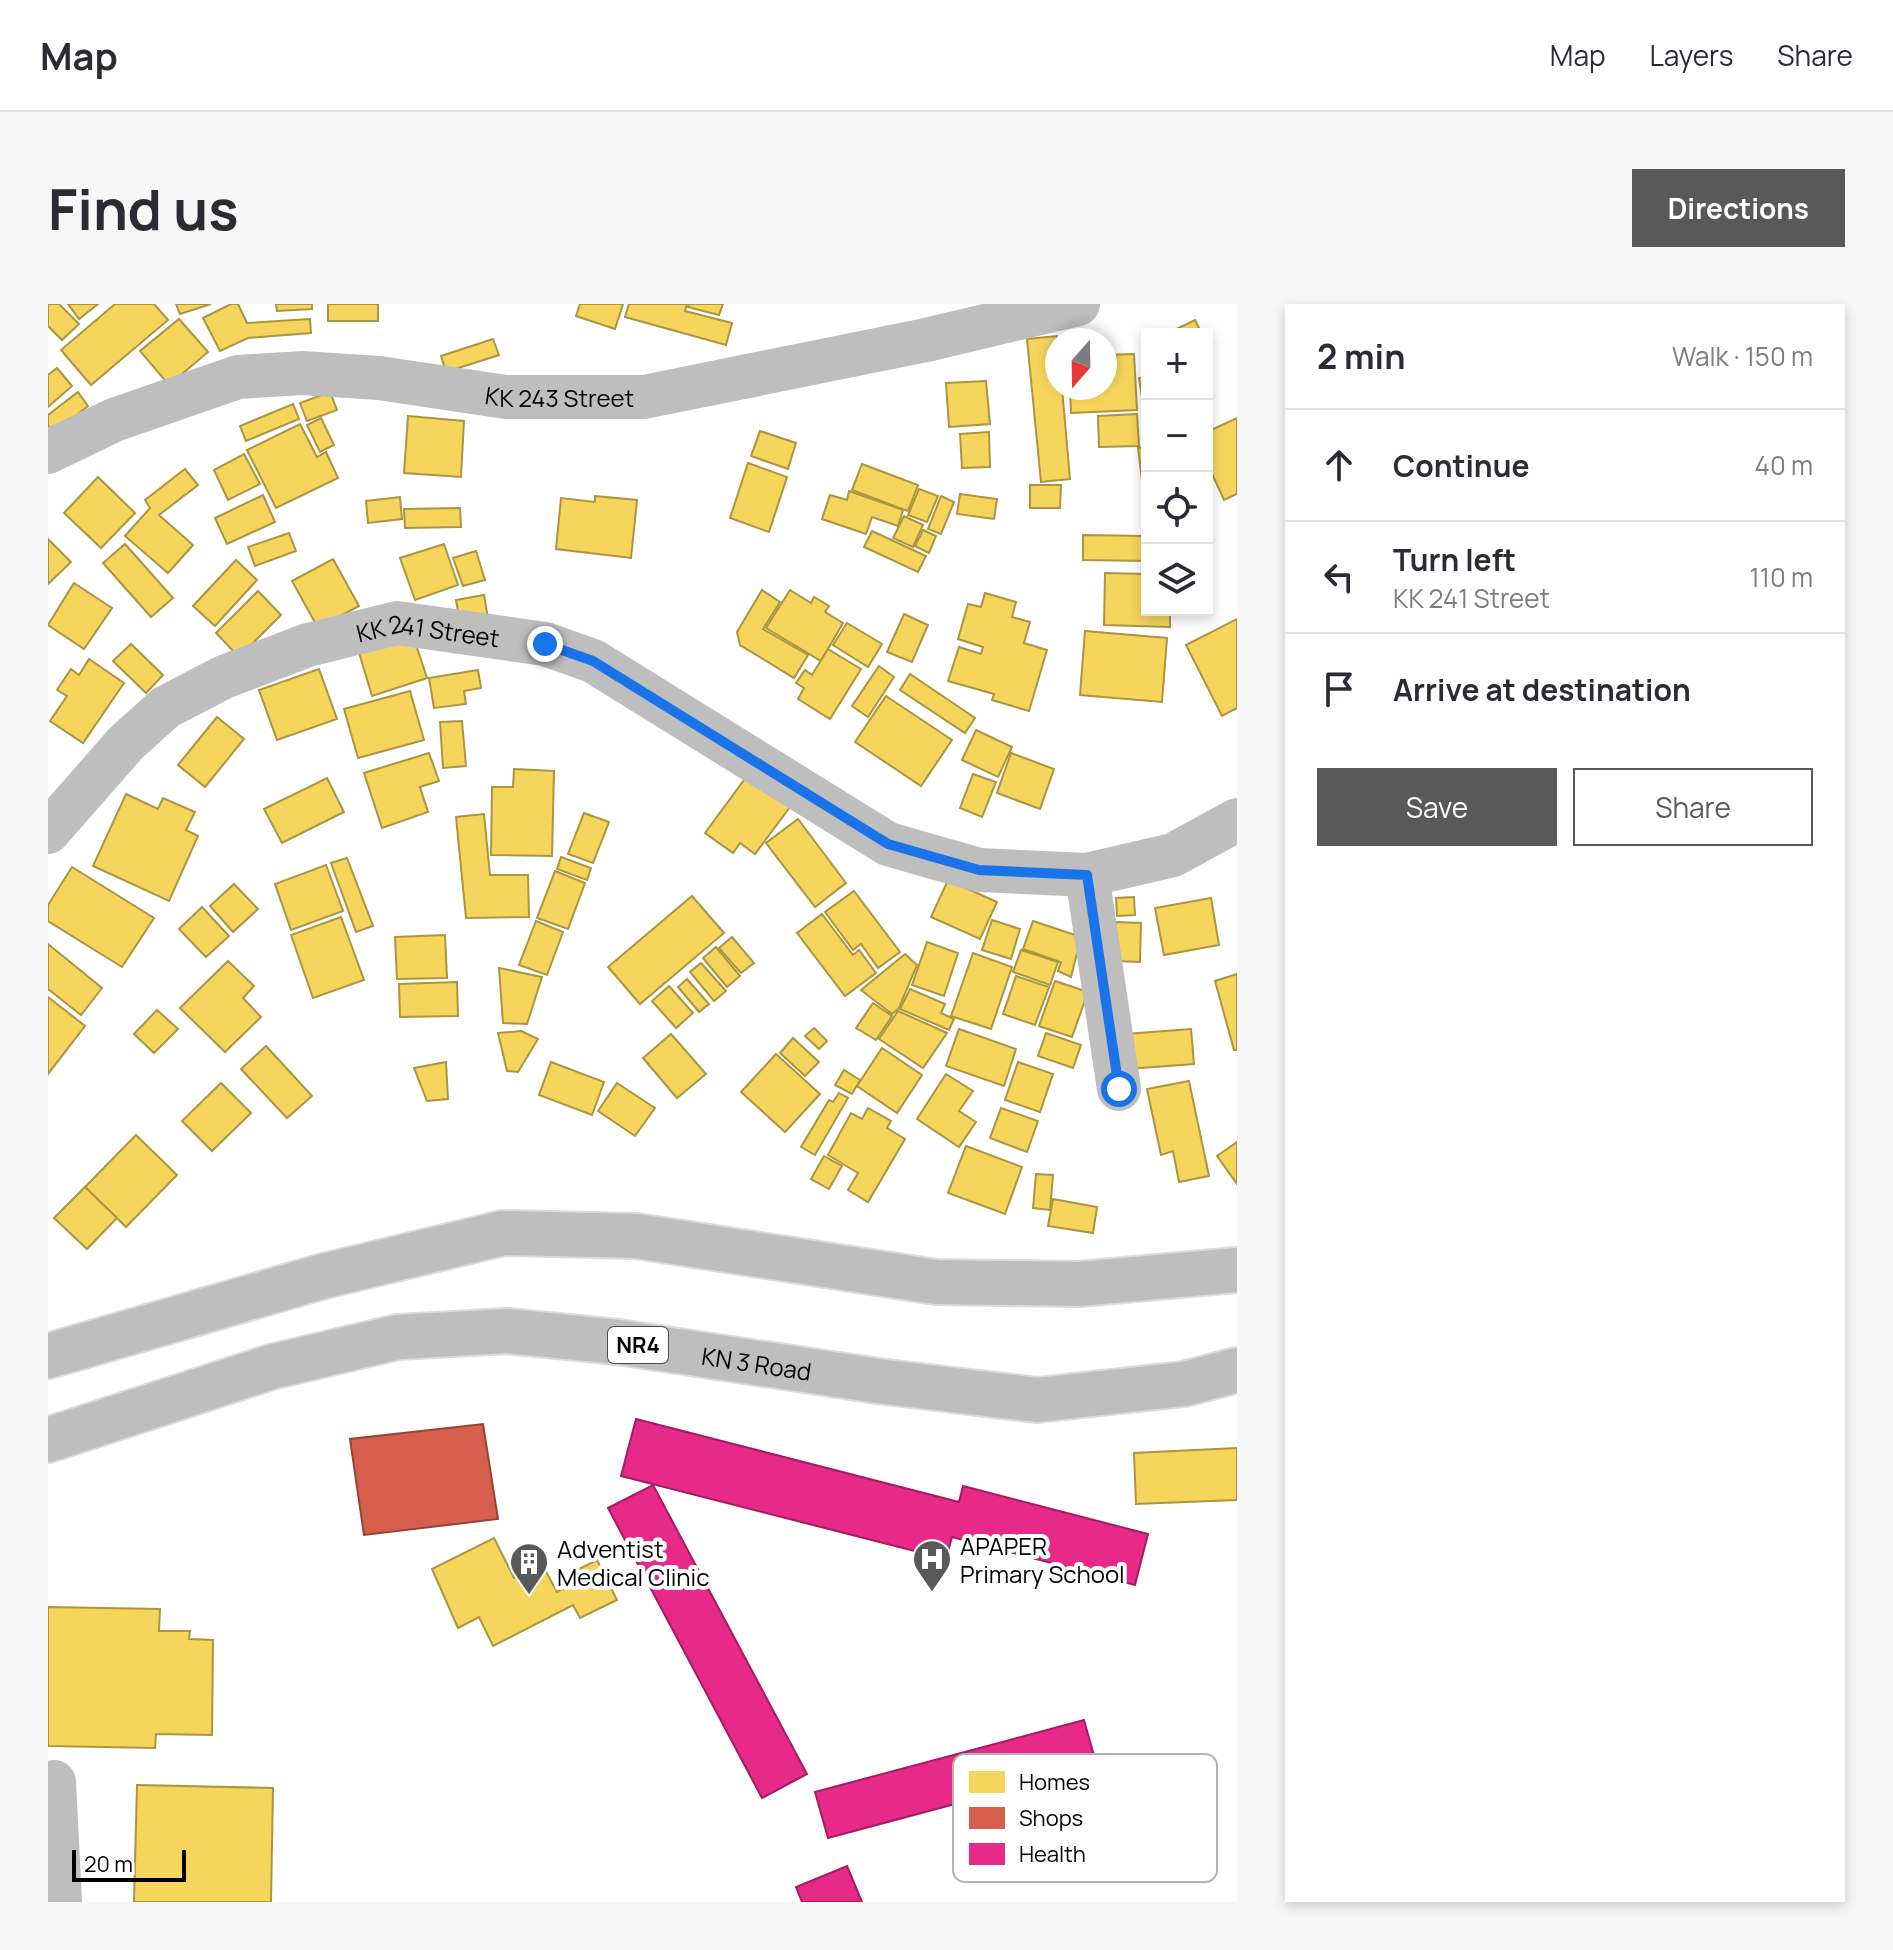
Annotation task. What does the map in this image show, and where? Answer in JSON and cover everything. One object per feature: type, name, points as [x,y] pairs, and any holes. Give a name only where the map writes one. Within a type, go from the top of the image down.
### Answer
[{"type":"main road","name":"KK 243 Street","points":[[48,452],[114,420],[238,377],[302,373],[379,378],[506,397],[644,397],[926,340],[1078,304]]},
{"type":"main road","name":"KK 241 Street","points":[[48,832],[126,743],[166,707],[224,677],[308,645],[397,623],[545,644],[593,661],[888,844],[979,870],[1087,875],[1173,855],[1237,820]]},
{"type":"main road","points":[[1087,875],[1119,1089]]},
{"type":"main road","points":[[48,1356],[324,1276],[503,1233],[636,1236],[936,1282],[1079,1284],[1237,1270]]},
{"type":"main road","name":"KN 3 Road","points":[[48,1440],[271,1367],[414,1336],[507,1331],[618,1342],[878,1381],[1037,1400],[1184,1384],[1237,1370]]},
{"type":"main road","points":[[54,1782],[60,1902]]},
{"type":"building: Homes","points":[[48,304],[59,304],[79,324],[62,340],[48,326]]},
{"type":"building: Homes","points":[[68,304],[98,304],[79,319]]},
{"type":"building: Homes","points":[[115,304],[154,304],[168,320],[91,385],[61,350]]},
{"type":"building: Homes","points":[[176,304],[211,304],[180,314]]},
{"type":"building: Homes","points":[[231,304],[238,304],[247,323],[310,319],[311,333],[248,338],[220,351],[203,318]]},
{"type":"building: Homes","points":[[276,304],[312,304],[312,309],[277,311]]},
{"type":"building: Homes","points":[[328,304],[378,304],[378,321],[328,321]]},
{"type":"building: Homes","points":[[580,304],[623,304],[615,329],[576,316]]},
{"type":"building: Homes","points":[[629,304],[687,304],[685,311],[732,323],[726,345],[625,317]]},
{"type":"building: Homes","points":[[689,304],[723,304],[719,315],[688,307]]},
{"type":"building: Homes","points":[[179,319],[208,352],[169,385],[140,351]]},
{"type":"building: Homes","points":[[1195,320],[1199,328],[1178,328]]},
{"type":"building: Homes","points":[[1045,337],[1045,400],[1063,400],[1070,479],[1041,482],[1027,339]]},
{"type":"building: Homes","points":[[493,339],[499,355],[446,372],[441,356]]},
{"type":"building: Homes","points":[[1134,354],[1137,410],[1071,413],[1070,400],[1117,400],[1117,355]]},
{"type":"building: Homes","points":[[57,368],[72,386],[48,407],[48,375]]},
{"type":"building: Homes","points":[[986,381],[990,424],[949,427],[946,383]]},
{"type":"building: Homes","points":[[78,392],[88,406],[54,433],[48,425],[48,415]]},
{"type":"building: Homes","points":[[330,392],[337,410],[307,421],[300,403]]},
{"type":"building: Homes","points":[[293,404],[299,419],[246,441],[240,426]]},
{"type":"building: Homes","points":[[1137,414],[1139,446],[1099,447],[1098,416]]},
{"type":"building: Homes","points":[[408,416],[464,421],[461,477],[404,473]]},
{"type":"building: Homes","points":[[321,418],[334,445],[320,452],[307,425]]},
{"type":"building: Homes","points":[[1237,418],[1237,494],[1224,500],[1213,476],[1213,429]]},
{"type":"building: Homes","points":[[300,424],[317,457],[326,452],[338,478],[276,508],[247,450]]},
{"type":"building: Homes","points":[[760,431],[796,443],[788,469],[751,456]]},
{"type":"building: Homes","points":[[989,432],[990,467],[962,468],[960,434]]},
{"type":"building: Homes","points":[[244,454],[260,484],[228,500],[214,470]]},
{"type":"building: Homes","points":[[748,463],[787,477],[769,532],[730,518]]},
{"type":"building: Homes","points":[[862,464],[918,485],[908,511],[852,490]]},
{"type":"building: Homes","points":[[185,469],[198,485],[159,515],[193,545],[168,573],[125,536],[150,508],[145,500]]},
{"type":"building: Homes","points":[[98,477],[135,513],[101,548],[64,513]]},
{"type":"building: Homes","points":[[1030,485],[1061,485],[1060,508],[1030,508]]},
{"type":"building: Homes","points":[[919,489],[938,496],[927,522],[908,515]]},
{"type":"building: Homes","points":[[849,491],[903,510],[898,526],[872,517],[866,534],[822,519],[830,495],[847,500]]},
{"type":"building: Homes","points":[[960,494],[997,499],[994,519],[957,514]]},
{"type":"building: Homes","points":[[263,495],[275,522],[227,544],[215,518]]},
{"type":"building: Homes","points":[[595,496],[637,500],[631,558],[556,549],[561,498],[595,502]]},
{"type":"building: Homes","points":[[941,496],[954,502],[941,534],[928,529]]},
{"type":"building: Homes","points":[[400,497],[402,519],[368,523],[366,501]]},
{"type":"building: Homes","points":[[460,508],[461,527],[405,528],[404,509]]},
{"type":"building: Homes","points":[[904,516],[923,525],[913,547],[893,538]]},
{"type":"building: Homes","points":[[923,530],[936,536],[929,553],[915,546]]},
{"type":"building: Homes","points":[[872,531],[926,556],[918,572],[864,547]]},
{"type":"building: Homes","points":[[289,533],[296,551],[255,566],[248,547]]},
{"type":"building: Homes","points":[[1083,535],[1141,536],[1141,561],[1083,560]]},
{"type":"building: Homes","points":[[48,539],[71,562],[48,584]]},
{"type":"building: Homes","points":[[125,544],[173,598],[151,617],[103,563]]},
{"type":"building: Homes","points":[[444,544],[458,585],[415,600],[400,558]]},
{"type":"building: Homes","points":[[476,551],[485,580],[463,586],[453,558]]},
{"type":"building: Homes","points":[[333,559],[359,606],[318,628],[292,581]]},
{"type":"building: Homes","points":[[236,560],[257,580],[215,626],[193,606]]},
{"type":"building: Homes","points":[[1105,573],[1141,574],[1141,616],[1170,616],[1170,627],[1104,625]]},
{"type":"building: Homes","points":[[74,583],[112,608],[84,649],[48,625]]},
{"type":"building: Homes","points":[[762,590],[780,602],[763,629],[808,655],[794,678],[740,645],[737,632]]},
{"type":"building: Homes","points":[[790,590],[811,603],[814,597],[829,606],[825,612],[843,623],[821,661],[766,628]]},
{"type":"building: Homes","points":[[258,591],[281,615],[239,657],[216,633]]},
{"type":"building: Homes","points":[[985,593],[1016,602],[1012,617],[1030,622],[1024,643],[1047,650],[1029,711],[992,700],[994,694],[948,681],[959,647],[981,654],[983,647],[958,639],[968,604],[981,607]]},
{"type":"building: Homes","points":[[484,595],[489,624],[461,629],[456,600]]},
{"type":"building: Homes","points":[[904,614],[928,625],[912,662],[887,652]]},
{"type":"building: Homes","points":[[1237,619],[1237,708],[1222,716],[1186,645]]},
{"type":"building: Homes","points":[[847,623],[882,644],[868,667],[833,645]]},
{"type":"building: Homes","points":[[411,629],[427,678],[372,696],[357,646]]},
{"type":"building: Homes","points":[[1085,631],[1167,638],[1162,702],[1080,695]]},
{"type":"building: Homes","points":[[131,644],[163,675],[146,693],[113,661]]},
{"type":"building: Homes","points":[[828,649],[861,669],[830,719],[798,699],[804,688],[796,683],[805,670],[812,675]]},
{"type":"building: Homes","points":[[89,659],[124,683],[83,743],[50,721],[67,696],[57,690],[71,669],[79,675]]},
{"type":"building: Homes","points":[[879,666],[894,677],[868,717],[852,706]]},
{"type":"building: Homes","points":[[319,669],[337,719],[277,740],[259,690]]},
{"type":"building: Homes","points":[[478,670],[481,688],[464,691],[466,704],[434,708],[429,678]]},
{"type":"building: Homes","points":[[910,674],[975,718],[965,733],[900,690]]},
{"type":"building: Homes","points":[[410,691],[424,740],[358,758],[344,709]]},
{"type":"building: Homes","points":[[886,696],[952,740],[921,786],[855,742]]},
{"type":"building: Homes","points":[[217,717],[244,739],[205,787],[178,765]]},
{"type":"building: Homes","points":[[462,721],[466,766],[443,768],[440,722]]},
{"type":"building: Homes","points":[[976,730],[1012,747],[998,777],[962,760]]},
{"type":"building: Homes","points":[[429,753],[439,781],[420,787],[428,812],[382,828],[364,773]]},
{"type":"building: Homes","points":[[1011,753],[1054,769],[1040,809],[997,793]]},
{"type":"building: Homes","points":[[514,769],[554,771],[552,856],[491,855],[492,787],[513,787]]},
{"type":"building: Homes","points":[[973,774],[996,782],[982,817],[960,808]]},
{"type":"building: Homes","points":[[747,776],[790,807],[755,854],[740,843],[733,853],[705,833]]},
{"type":"building: Homes","points":[[327,778],[344,812],[282,843],[264,809]]},
{"type":"building: Homes","points":[[126,794],[158,809],[163,798],[195,812],[186,830],[198,836],[169,901],[93,866]]},
{"type":"building: Homes","points":[[584,813],[609,822],[593,863],[568,854]]},
{"type":"building: Homes","points":[[484,814],[490,875],[528,875],[529,917],[466,918],[456,817]]},
{"type":"building: Homes","points":[[798,819],[846,883],[815,907],[766,843]]},
{"type":"building: Homes","points":[[561,857],[591,868],[587,880],[557,869]]},
{"type":"building: Homes","points":[[347,858],[373,926],[356,932],[331,863]]},
{"type":"building: Homes","points":[[326,865],[343,911],[291,930],[275,884]]},
{"type":"building: Homes","points":[[72,867],[154,918],[122,967],[48,921],[48,905]]},
{"type":"building: Homes","points":[[555,871],[585,883],[568,929],[537,918]]},
{"type":"building: Homes","points":[[948,880],[997,902],[980,939],[931,917]]},
{"type":"building: Homes","points":[[234,884],[258,909],[233,932],[210,906]]},
{"type":"building: Homes","points":[[854,891],[900,952],[878,968],[861,944],[853,950],[825,912]]},
{"type":"building: Homes","points":[[692,896],[724,933],[640,1004],[608,967]]},
{"type":"building: Homes","points":[[1134,897],[1135,915],[1117,916],[1116,898]]},
{"type":"building: Homes","points":[[1211,898],[1219,945],[1164,955],[1155,908]]},
{"type":"building: Homes","points":[[202,907],[229,936],[206,957],[179,929]]},
{"type":"building: Homes","points":[[822,914],[853,955],[859,950],[876,973],[845,996],[797,933]]},
{"type":"building: Homes","points":[[341,917],[364,980],[313,998],[291,935]]},
{"type":"building: Homes","points":[[992,920],[1020,929],[1011,959],[982,950]]},
{"type":"building: Homes","points":[[536,921],[563,932],[547,975],[519,965]]},
{"type":"building: Homes","points":[[1033,921],[1081,937],[1071,977],[1058,971],[1061,962],[1023,949]]},
{"type":"building: Homes","points":[[1116,922],[1141,923],[1140,962],[1115,961]]},
{"type":"building: Homes","points":[[445,935],[447,978],[397,979],[395,937]]},
{"type":"building: Homes","points":[[732,937],[754,963],[741,973],[719,948]]},
{"type":"building: Homes","points":[[927,942],[958,953],[944,996],[912,985]]},
{"type":"building: Homes","points":[[48,944],[102,988],[81,1015],[48,989]]},
{"type":"building: Homes","points":[[716,947],[740,976],[727,987],[703,958]]},
{"type":"building: Homes","points":[[1021,950],[1058,962],[1050,985],[1013,972]]},
{"type":"building: Homes","points":[[973,953],[1012,967],[991,1029],[951,1016]]},
{"type":"building: Homes","points":[[905,954],[917,965],[899,1008],[892,1014],[861,990]]},
{"type":"building: Homes","points":[[228,961],[254,986],[243,998],[261,1017],[225,1052],[180,1008]]},
{"type":"building: Homes","points":[[701,963],[726,991],[714,1001],[690,972]]},
{"type":"building: Homes","points":[[499,968],[542,977],[527,1024],[503,1023]]},
{"type":"building: Homes","points":[[1237,974],[1237,1050],[1234,1050],[1215,981]]},
{"type":"building: Homes","points":[[1016,976],[1049,987],[1035,1025],[1003,1014]]},
{"type":"building: Homes","points":[[687,979],[709,1004],[699,1012],[678,987]]},
{"type":"building: Homes","points":[[1055,981],[1088,992],[1072,1037],[1039,1026]]},
{"type":"building: Homes","points":[[457,982],[458,1016],[400,1017],[399,984]]},
{"type":"building: Homes","points":[[669,986],[693,1013],[676,1028],[652,1001]]},
{"type":"building: Homes","points":[[910,989],[945,1004],[941,1013],[954,1019],[949,1030],[900,1009]]},
{"type":"building: Homes","points":[[48,997],[85,1026],[48,1074]]},
{"type":"building: Homes","points":[[873,1003],[892,1016],[876,1040],[856,1028]]},
{"type":"building: Homes","points":[[157,1010],[178,1029],[154,1053],[134,1034]]},
{"type":"building: Homes","points":[[898,1011],[947,1033],[923,1068],[879,1039]]},
{"type":"building: Homes","points":[[814,1028],[827,1041],[819,1049],[805,1036]]},
{"type":"building: Homes","points":[[959,1029],[1016,1049],[1004,1086],[946,1066]]},
{"type":"building: Homes","points":[[1191,1029],[1194,1064],[1128,1069],[1125,1034]]},
{"type":"building: Homes","points":[[521,1031],[538,1039],[518,1072],[507,1071],[498,1033]]},
{"type":"building: Homes","points":[[1046,1033],[1081,1045],[1073,1068],[1038,1056]]},
{"type":"building: Homes","points":[[671,1034],[706,1074],[677,1098],[643,1058]]},
{"type":"building: Homes","points":[[793,1038],[819,1062],[805,1076],[780,1053]]},
{"type":"building: Homes","points":[[266,1046],[312,1096],[287,1118],[241,1069]]},
{"type":"building: Homes","points":[[882,1048],[922,1075],[897,1113],[857,1086]]},
{"type":"building: Homes","points":[[776,1054],[820,1094],[785,1132],[741,1092]]},
{"type":"building: Homes","points":[[446,1062],[448,1099],[427,1101],[414,1068]]},
{"type":"building: Homes","points":[[551,1062],[604,1082],[592,1115],[539,1095]]},
{"type":"building: Homes","points":[[1018,1062],[1053,1074],[1040,1112],[1005,1100]]},
{"type":"building: Homes","points":[[844,1070],[860,1080],[852,1094],[835,1085]]},
{"type":"building: Homes","points":[[946,1074],[973,1091],[959,1111],[976,1122],[959,1147],[917,1119]]},
{"type":"building: Homes","points":[[1189,1081],[1209,1176],[1179,1182],[1173,1151],[1161,1155],[1147,1089]]},
{"type":"building: Homes","points":[[221,1083],[251,1113],[212,1151],[182,1121]]},
{"type":"building: Homes","points":[[617,1083],[655,1108],[635,1136],[598,1111]]},
{"type":"building: Homes","points":[[839,1093],[848,1098],[815,1155],[801,1147],[829,1100],[833,1102]]},
{"type":"building: Homes","points":[[868,1108],[891,1121],[887,1128],[905,1139],[868,1202],[848,1190],[858,1173],[828,1155],[851,1113],[862,1119]]},
{"type":"building: Homes","points":[[1001,1108],[1038,1121],[1027,1152],[990,1138]]},
{"type":"building: Homes","points":[[136,1135],[177,1175],[126,1227],[85,1187]]},
{"type":"building: Homes","points":[[1237,1142],[1237,1184],[1217,1156]]},
{"type":"building: Homes","points":[[966,1146],[1022,1167],[1005,1214],[948,1193]]},
{"type":"building: Homes","points":[[824,1156],[842,1166],[829,1189],[811,1179]]},
{"type":"building: Homes","points":[[1036,1174],[1053,1175],[1050,1210],[1033,1208]]},
{"type":"building: Homes","points":[[85,1187],[117,1218],[87,1249],[54,1218]]},
{"type":"building: Homes","points":[[1053,1199],[1097,1207],[1093,1233],[1048,1226]]},
{"type":"building: Homes","points":[[1237,1448],[1237,1500],[1136,1504],[1134,1453]]},
{"type":"building: Homes","name":"Adventist Medical Clinic","points":[[494,1538],[514,1578],[542,1564],[557,1592],[578,1581],[573,1572],[597,1560],[617,1600],[580,1618],[573,1605],[493,1646],[479,1617],[458,1628],[432,1569]]},
{"type":"building: Homes","points":[[48,1607],[160,1609],[159,1631],[190,1631],[189,1639],[213,1640],[212,1735],[156,1734],[155,1748],[48,1746]]},
{"type":"building: Homes","points":[[137,1785],[273,1788],[271,1902],[134,1902]]},
{"type":"building: Shops","points":[[483,1424],[498,1519],[364,1535],[350,1439]]},
{"type":"building: Health","points":[[636,1419],[959,1502],[963,1486],[1148,1534],[1135,1585],[952,1537],[946,1559],[621,1476]]},
{"type":"building: Health","points":[[653,1485],[807,1774],[762,1798],[608,1508]]},
{"type":"building: Health","points":[[1084,1720],[1094,1754],[957,1754]]},
{"type":"building: Health","points":[[953,1755],[953,1805],[828,1838],[815,1792]]},
{"type":"building: Health","points":[[847,1866],[862,1902],[802,1902],[796,1887]]},
{"type":"place","name":"APAPER Primary School","points":[[932,1593]]},
{"type":"place","name":"Adventist Medical Clinic","points":[[529,1596]]},
{"type":"route","points":[[545,644],[593,661],[726,747],[888,844],[979,870],[1087,875],[1119,1089]]}]
